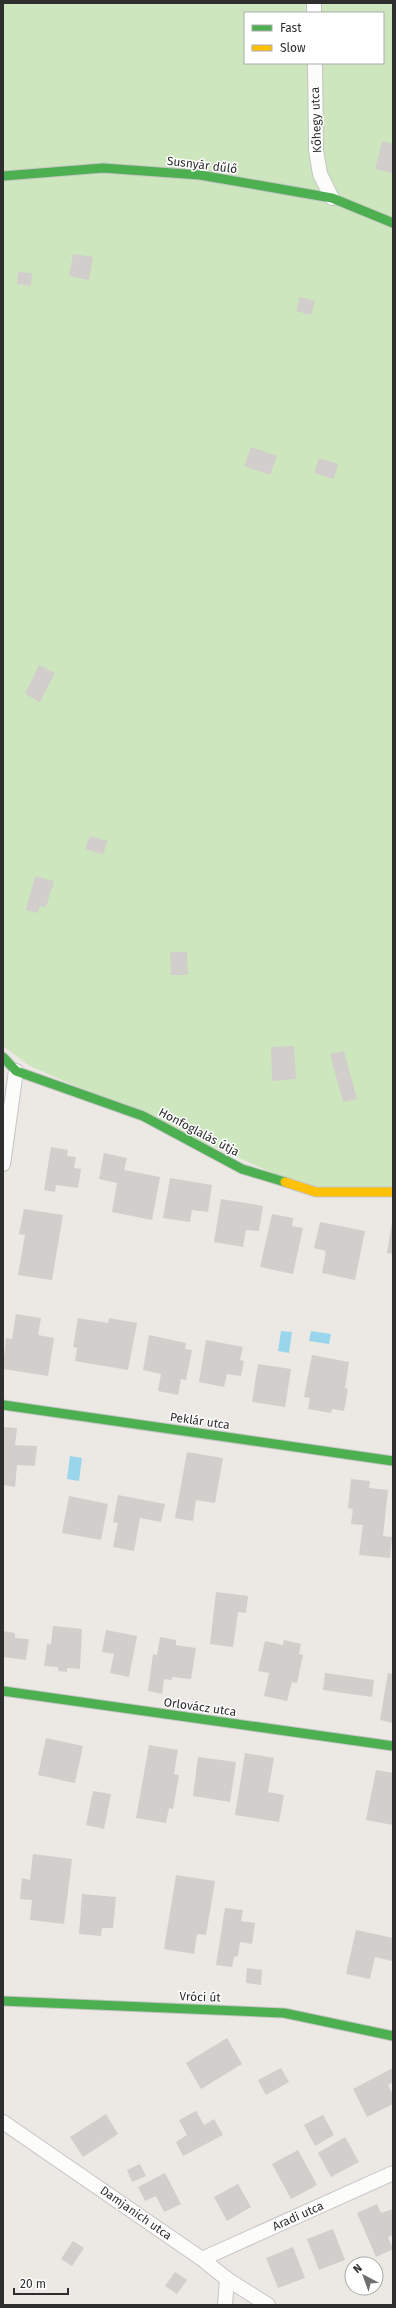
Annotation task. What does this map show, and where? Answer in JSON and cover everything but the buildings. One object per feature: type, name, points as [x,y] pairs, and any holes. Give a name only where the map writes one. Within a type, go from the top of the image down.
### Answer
[{"type":"street","name":"Kőhegy utca","points":[[315,64],[316,150],[320,174],[332,198]]},
{"type":"street","name":"Susnyár dűlő","points":[[3,176],[103,168],[200,175],[332,198],[393,223]]},
{"type":"street","name":"Honfoglalás útja","points":[[3,1058],[16,1071],[143,1116],[242,1169],[316,1192],[393,1192]]},
{"type":"street","points":[[3,1164],[16,1071]]},
{"type":"street","name":"Peklár utca","points":[[3,1405],[393,1461]]},
{"type":"street","name":"Orlovácz utca","points":[[3,1691],[393,1746]]},
{"type":"street","name":"Vróci út","points":[[3,2001],[284,2012],[393,2036]]},
{"type":"street","name":"Damjanich utca","points":[[3,2122],[202,2259],[227,2279],[268,2305]]},
{"type":"street","name":"Aradi utca","points":[[202,2259],[393,2173]]},
{"type":"street","points":[[225,2305],[227,2279]]},
{"type":"green space","points":[[3,3],[393,3],[393,1192],[316,1192],[30,1066],[3,1046]]},
{"type":"water","points":[[281,1331],[292,1332],[289,1353],[278,1351]]},
{"type":"water","points":[[311,1331],[331,1334],[329,1344],[309,1341]]},
{"type":"water","points":[[70,1456],[82,1458],[79,1481],[67,1479]]},
{"type":"traffic: fast","points":[[3,176],[103,168],[200,175],[332,198],[393,223]]},
{"type":"traffic: fast","points":[[3,1057],[16,1071],[143,1116],[242,1169],[285,1182]]},
{"type":"traffic: fast","points":[[3,1405],[393,1461]]},
{"type":"traffic: fast","points":[[3,1691],[393,1746]]},
{"type":"traffic: fast","points":[[3,2001],[284,2013],[393,2036]]},
{"type":"traffic: slow","points":[[285,1182],[316,1192],[393,1192]]}]
